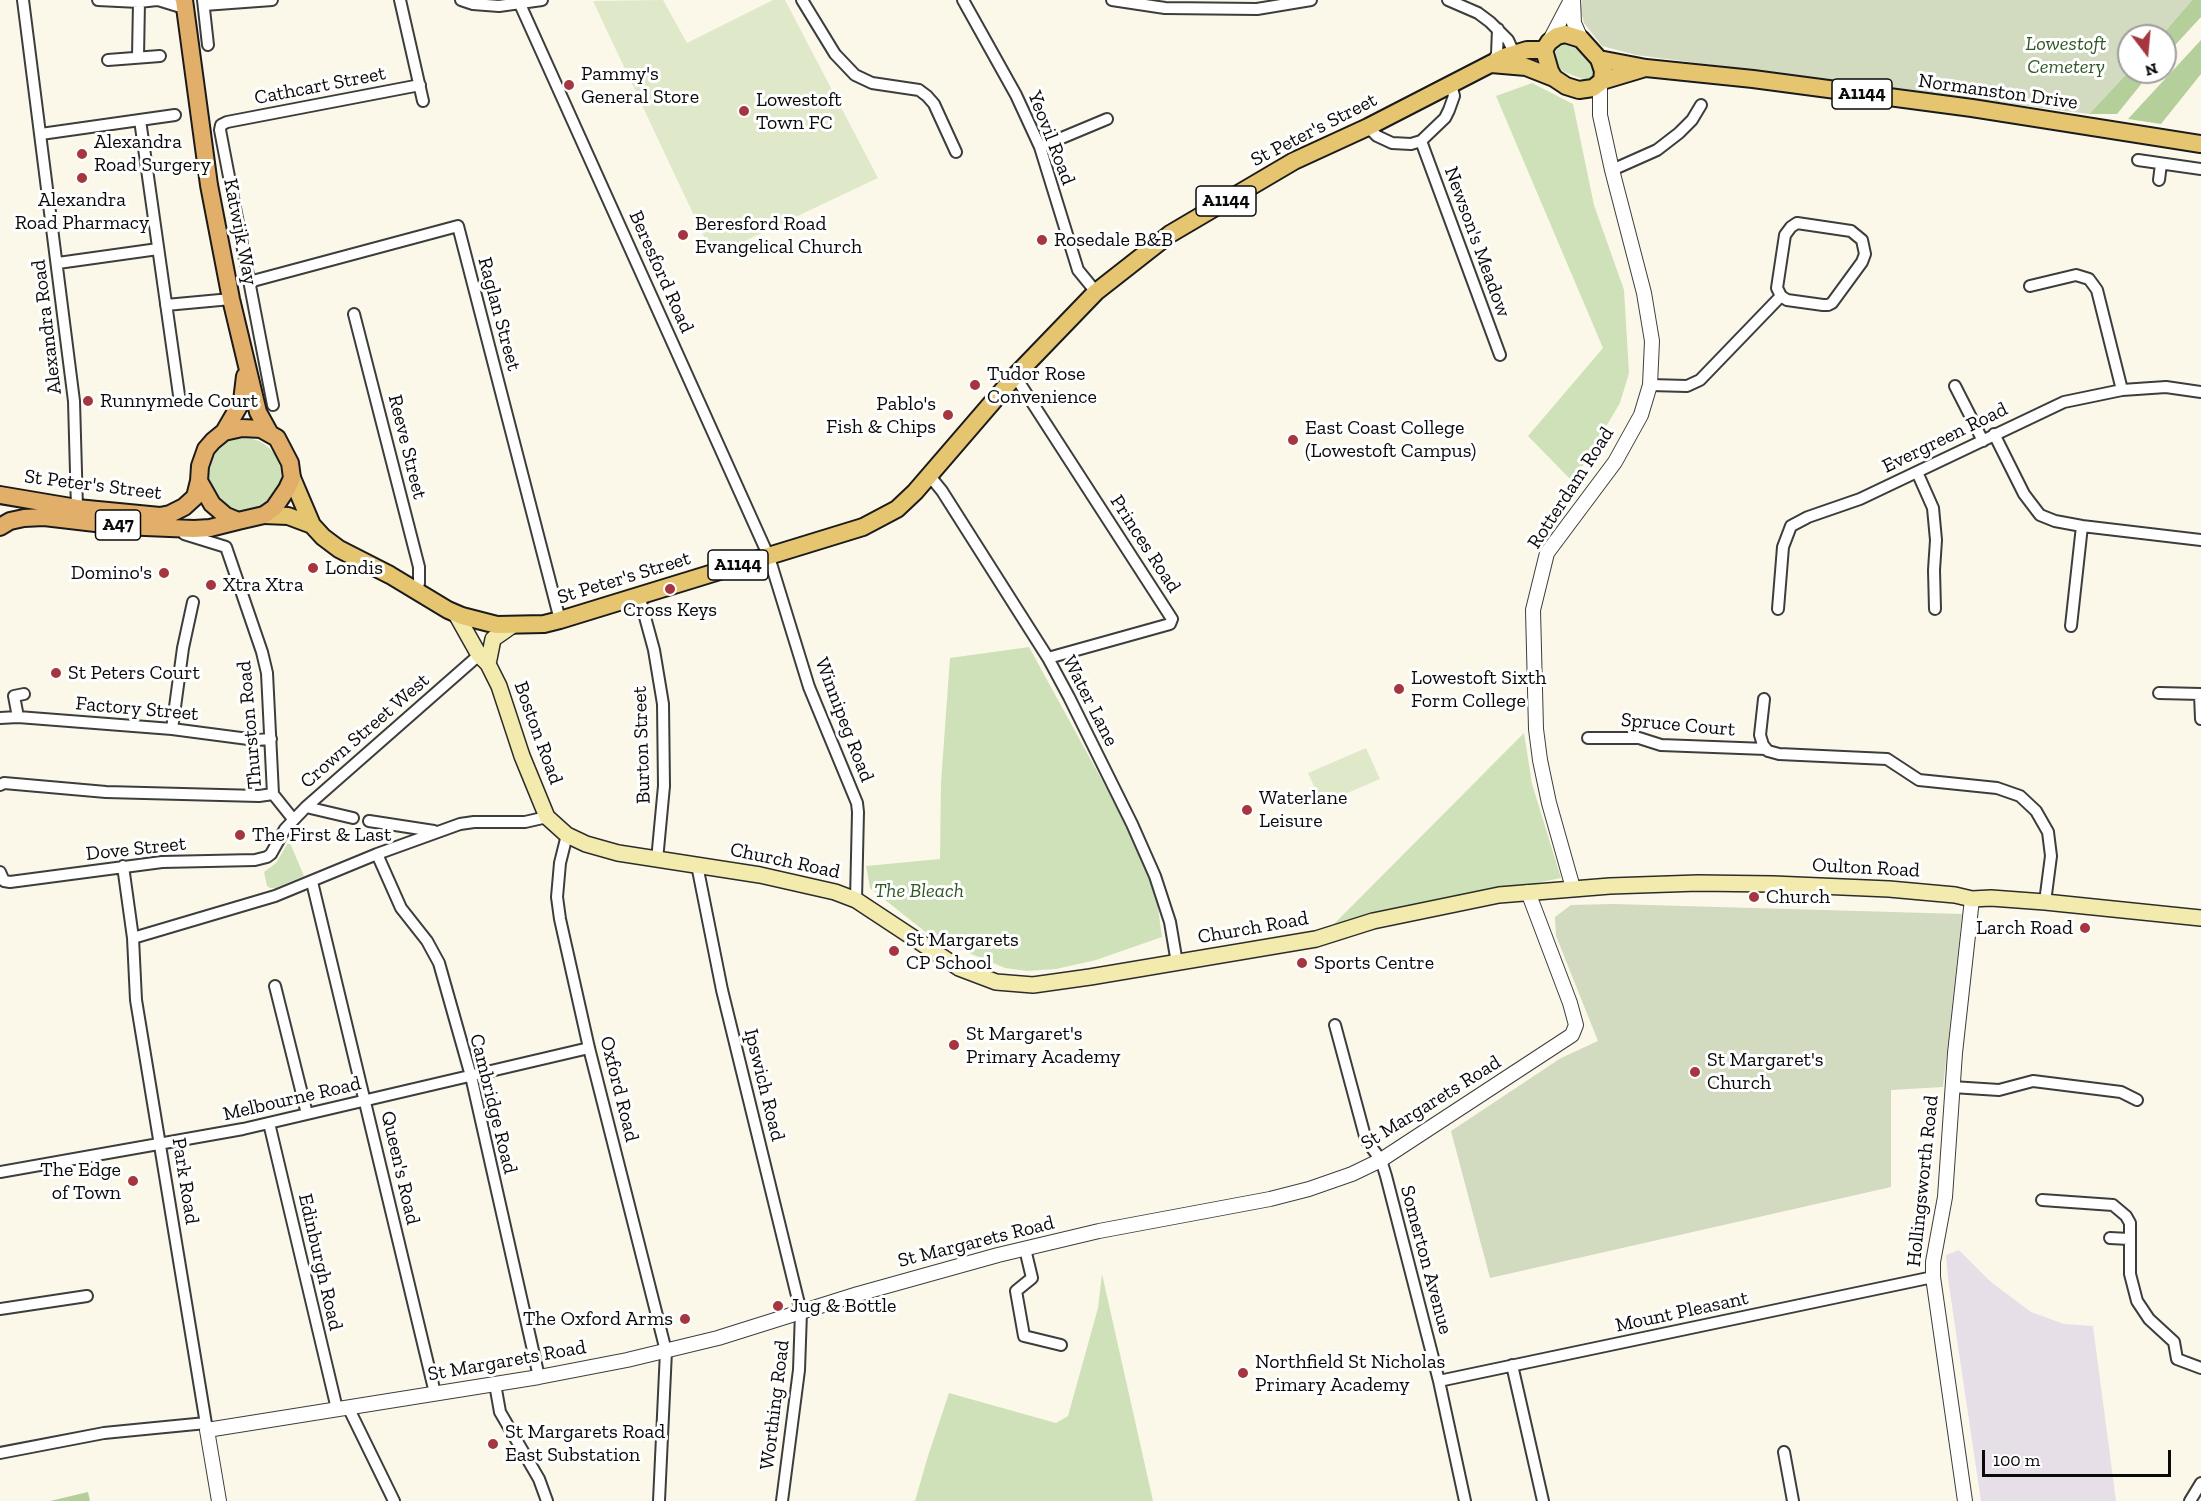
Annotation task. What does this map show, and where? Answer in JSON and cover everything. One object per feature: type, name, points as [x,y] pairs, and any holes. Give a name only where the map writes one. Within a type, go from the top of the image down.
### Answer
[{"type":"highway","name":"Katwijk Way","points":[[184,4],[209,185],[231,299],[258,412],[269,432]]},
{"type":"highway","name":"Katwijk Way","points":[[224,432],[242,401],[246,363]]},
{"type":"highway","points":[[242,428],[261,429],[269,432],[282,446],[290,463],[292,478],[274,508],[264,515],[238,521],[226,516],[212,504],[199,481],[200,466],[206,449],[224,432],[242,428]]},
{"type":"highway","name":"St Peter's Street","points":[[0,495],[78,508],[160,516],[184,507],[195,497],[199,481]]},
{"type":"highway","name":"St Peter's Street","points":[[0,527],[10,521],[44,517],[121,526],[166,528],[210,528],[238,521]]},
{"type":"main road","points":[[1491,64],[1526,67],[1579,90],[1593,88],[1601,82],[1603,71],[1599,59],[1581,39],[1565,34],[1557,36],[1547,46],[1547,64],[1554,78]]},
{"type":"main road","name":"St Peter's Street","points":[[292,478],[312,525],[339,549],[456,614],[497,625],[544,624],[560,620],[863,527],[897,509],[1015,376],[1096,292],[1170,234],[1294,161],[1368,127],[1514,53],[1547,46]]},
{"type":"main road","name":"Normanston Drive","points":[[1599,59],[1646,68],[1753,79],[2078,124],[2201,144]]},
{"type":"main road","name":"Normanston Drive","points":[[1601,82],[1646,68]]},
{"type":"main road","name":"St Peter's Street","points":[[264,515],[288,516],[312,525]]},
{"type":"main road","name":"Boston Road","points":[[456,614],[485,658],[499,686],[522,756],[548,817]]},
{"type":"main road","points":[[485,658],[494,639],[513,625]]},
{"type":"main road","name":"Church Road","points":[[548,817],[567,835],[586,844],[618,853],[760,875],[835,892],[856,900],[959,968],[996,982],[1033,985],[1316,939],[1373,921],[1499,895],[1528,892]]},
{"type":"main road","name":"Oulton Road","points":[[1528,892],[1698,883],[1773,884],[1889,889],[1955,895],[1972,899],[2045,902],[2201,918]]},
{"type":"street","name":"Alexandra Road","points":[[23,0],[74,402],[78,508]]},
{"type":"street","points":[[98,0],[139,2],[156,0],[184,4]]},
{"type":"street","points":[[208,45],[204,2],[272,0]]},
{"type":"street","points":[[400,0],[423,101]]},
{"type":"street","points":[[461,0],[473,4],[499,6],[543,0]]},
{"type":"street","points":[[802,0],[835,54],[855,75],[872,83],[910,87],[927,96],[956,152]]},
{"type":"street","name":"Yeovil Road","points":[[963,0],[1016,95],[1040,147],[1078,270],[1096,292]]},
{"type":"street","points":[[1112,0],[1165,8],[1208,4],[1257,9],[1311,0]]},
{"type":"street","points":[[1448,0],[1478,13],[1498,29],[1508,40],[1514,53]]},
{"type":"street","points":[[1572,0],[1574,23],[1581,39]]},
{"type":"street","points":[[1547,46],[1572,0]]},
{"type":"street","points":[[138,57],[139,2]]},
{"type":"street","name":"Beresford Road","points":[[519,2],[769,557]]},
{"type":"street","points":[[1491,64],[1497,54],[1498,29]]},
{"type":"street","points":[[108,60],[160,56]]},
{"type":"street","name":"Rotterdam Road","points":[[1573,888],[1549,803],[1540,760],[1536,729],[1533,610],[1547,553],[1615,462],[1641,415],[1650,384],[1652,341],[1649,318],[1600,115],[1601,82]]},
{"type":"street","points":[[1368,127],[1377,136],[1392,143],[1411,144],[1421,141],[1445,118],[1454,96],[1451,84]]},
{"type":"street","name":"Cathcart Street","points":[[249,282],[220,130],[221,125],[420,85]]},
{"type":"street","name":"Rotterdam Road","points":[[1579,90],[1600,115]]},
{"type":"street","points":[[1612,170],[1657,150],[1692,120],[1701,105]]},
{"type":"street","points":[[41,134],[175,115]]},
{"type":"street","points":[[1040,147],[1107,119]]},
{"type":"street","points":[[140,120],[180,402]]},
{"type":"street","name":"Newson's Meadow","points":[[1421,141],[1500,356]]},
{"type":"street","points":[[2138,160],[2201,169]]},
{"type":"street","points":[[2159,180],[2161,164]]},
{"type":"street","points":[[1797,223],[1851,231],[1862,240],[1865,254],[1863,261],[1832,303],[1823,305],[1787,300],[1781,296],[1777,288],[1785,235],[1791,227],[1797,223]]},
{"type":"street","name":"Raglan Street","points":[[249,282],[458,226],[560,620]]},
{"type":"street","points":[[58,263],[158,249]]},
{"type":"street","points":[[2030,286],[2076,275],[2089,279],[2097,290],[2122,390]]},
{"type":"street","points":[[249,282],[273,405]]},
{"type":"street","points":[[1650,384],[1687,386],[1700,380],[1781,296]]},
{"type":"street","points":[[166,305],[231,299]]},
{"type":"street","name":"Reeve Street","points":[[354,314],[419,567],[419,583],[416,590]]},
{"type":"street","name":"Princes Road","points":[[1015,376],[1172,620],[1170,624],[1048,658]]},
{"type":"street","points":[[1955,386],[1983,441]]},
{"type":"street","name":"Evergreen Road","points":[[1778,609],[1783,547],[1791,526],[1808,517],[1860,500],[2064,402],[2122,390],[2166,387],[2201,392]]},
{"type":"street","points":[[1994,434],[2024,494],[2040,515],[2055,522],[2201,540]]},
{"type":"street","points":[[1917,472],[1933,508],[1936,540],[1935,609]]},
{"type":"street","name":"Water Lane","points":[[929,475],[942,491],[1048,658],[1132,824],[1155,876],[1170,922],[1177,963]]},
{"type":"street","points":[[2071,626],[2082,526]]},
{"type":"street","name":"Thurston Road","points":[[166,528],[226,547],[267,673],[273,794],[293,819]]},
{"type":"street","name":"Winnipeg Road","points":[[769,557],[809,687],[857,803],[856,900]]},
{"type":"street","name":"Burton Street","points":[[639,595],[654,650],[663,704],[664,786],[657,860]]},
{"type":"street","points":[[172,729],[183,648],[194,602]]},
{"type":"street","name":"Crown Street West","points":[[275,846],[293,819],[306,807],[485,658]]},
{"type":"street","points":[[2159,693],[2200,694],[2201,719]]},
{"type":"street","points":[[18,717],[14,696],[24,694]]},
{"type":"street","points":[[1764,699],[1760,735],[1766,749],[1779,754],[1887,759],[1919,780],[1997,788],[2020,796],[2036,811],[2048,832],[2051,856],[2045,902]]},
{"type":"street","name":"Factory Street","points":[[0,718],[18,717],[172,729],[256,740],[271,739]]},
{"type":"street","name":"Spruce Court","points":[[1588,738],[1639,738],[1661,746],[1766,749]]},
{"type":"street","name":"Crown Street West","points":[[2,784],[106,792],[259,796],[273,794]]},
{"type":"street","points":[[306,807],[353,818]]},
{"type":"street","points":[[133,938],[275,896],[438,831],[474,822],[525,822],[548,817]]},
{"type":"street","points":[[369,821],[438,831]]},
{"type":"street","name":"Oxford Road","points":[[567,835],[560,863],[557,897],[560,919],[589,1048],[666,1350],[659,1501]]},
{"type":"street","name":"Dove Street","points":[[0,872],[4,881],[10,882],[162,862],[255,860],[267,857],[275,846]]},
{"type":"street","name":"Cambridge Road","points":[[377,854],[401,908],[427,941],[439,963],[466,1065],[471,1076],[539,1377]]},
{"type":"street","name":"Ipswich Road","points":[[697,865],[722,990],[801,1312]]},
{"type":"street","name":"Park Road","points":[[123,866],[133,938],[136,1000],[219,1501]]},
{"type":"street","name":"Queen's Road","points":[[312,882],[435,1393]]},
{"type":"street","name":"St Margarets Road","points":[[206,1426],[342,1408],[539,1377],[666,1350],[718,1338],[998,1255],[1099,1232],[1270,1199],[1309,1189],[1352,1174],[1381,1160],[1572,1035],[1576,1025],[1570,1003],[1528,892]]},
{"type":"street","name":"Hollingsworth Road","points":[[1965,1501],[1933,1277],[1933,1262],[1945,1197],[1952,1087],[1972,899]]},
{"type":"street","points":[[275,986],[307,1114]]},
{"type":"street","name":"Somerton Avenue","points":[[1335,1025],[1366,1140],[1381,1160],[1439,1381],[1465,1501]]},
{"type":"street","name":"Melbourne Road","points":[[0,1172],[269,1123],[589,1048]]},
{"type":"street","points":[[1952,1087],[1992,1091],[2033,1081],[2121,1092],[2138,1100]]},
{"type":"street","name":"Edinburgh Road","points":[[269,1123],[342,1408],[394,1501]]},
{"type":"street","points":[[2042,1200],[2113,1205],[2126,1215],[2130,1223],[2130,1274],[2137,1301],[2149,1319],[2174,1342],[2177,1359],[2201,1368]]},
{"type":"street","points":[[2110,1238],[2129,1239]]},
{"type":"street","points":[[1025,1249],[1032,1278],[1016,1291],[1024,1336],[1061,1346]]},
{"type":"street","name":"Mount Pleasant","points":[[1439,1381],[1933,1277]]},
{"type":"street","points":[[0,1310],[87,1296]]},
{"type":"street","name":"Worthing Road","points":[[782,1501],[799,1370],[801,1312]]},
{"type":"street","points":[[1512,1365],[1543,1501]]},
{"type":"street","points":[[495,1384],[500,1412],[539,1479],[548,1501]]},
{"type":"street","points":[[0,1453],[104,1433],[206,1426]]},
{"type":"street","points":[[1784,1452],[1793,1501]]},
{"type":"street","points":[[2190,1501],[2200,1487]]},
{"type":"shaded area","points":[[1959,1250],[1991,1282],[2031,1312],[2064,1324],[2093,1326],[2116,1501],[1981,1501],[1948,1279],[1946,1255]]},
{"type":"green space","name":"Lowestoft Town FC","points":[[663,0],[687,43],[773,0],[785,0],[878,178],[713,256],[593,1]]},
{"type":"green space","name":"Lowestoft Cemetery","points":[[1582,0],[2192,0],[2171,24],[2117,24],[2117,84],[2089,114],[1636,55],[1602,46],[1584,23],[1581,11]]},
{"type":"green space","points":[[2192,0],[2201,0],[2201,17],[2177,43],[2177,24],[2171,24]]},
{"type":"green space","points":[[1564,40],[1581,43],[1598,73],[1594,78],[1588,80],[1580,78],[1564,72],[1558,66],[1555,49]]},
{"type":"green space","points":[[2201,40],[2201,74],[2161,124],[2128,119],[2160,84],[2177,84],[2177,66]]},
{"type":"green space","points":[[1532,83],[1573,104],[1594,205],[1624,290],[1629,373],[1620,403],[1573,482],[1528,436],[1603,348],[1496,96]]},
{"type":"green space","points":[[2117,84],[2141,84],[2117,114],[2089,114]]},
{"type":"green space","points":[[244,438],[258,441],[270,449],[278,461],[281,475],[278,489],[270,501],[258,509],[244,512],[230,509],[218,501],[210,489],[207,475],[210,461],[218,449],[230,441]]},
{"type":"green space","name":"The Bleach","points":[[1029,647],[1146,864],[1156,894],[1162,937],[1096,960],[1056,969],[1027,971],[1005,968],[933,938],[870,888],[866,866],[940,859],[941,782],[950,658]]},
{"type":"green space","points":[[1524,733],[1532,784],[1561,878],[1333,925]]},
{"type":"green space","points":[[1366,748],[1380,779],[1322,804],[1308,773]]},
{"type":"green space","points":[[288,843],[304,876],[270,888],[267,886],[264,872],[276,863]]},
{"type":"green space","points":[[1614,904],[1962,914],[1943,1087],[1891,1090],[1891,1187],[1490,1278],[1451,1131],[1561,1058],[1598,1041],[1556,936],[1555,917],[1571,905]]},
{"type":"green space","points":[[1102,1274],[1153,1501],[915,1501],[949,1393],[1056,1423],[1068,1416],[1098,1308]]},
{"type":"green space","points":[[88,1492],[90,1501],[50,1501]]},
{"type":"place","name":"Pammy's General Store","points":[[569,85]]},
{"type":"place","name":"Lowestoft Town FC","points":[[744,111]]},
{"type":"place","name":"Alexandra Road Surgery","points":[[82,154]]},
{"type":"place","name":"Alexandra Road Pharmacy","points":[[82,178]]},
{"type":"place","name":"Beresford Road Evangelical Church","points":[[683,235]]},
{"type":"place","name":"Rosedale B&B","points":[[1042,240]]},
{"type":"place","name":"Tudor Rose Convenience","points":[[975,385]]},
{"type":"place","name":"Runnymede Court","points":[[88,401]]},
{"type":"place","name":"Pablo's Fish & Chips","points":[[948,415]]},
{"type":"place","name":"East Coast College (Lowestoft Campus)","points":[[1293,440]]},
{"type":"place","name":"Londis","points":[[313,568]]},
{"type":"place","name":"Domino's","points":[[164,573]]},
{"type":"place","name":"Xtra Xtra","points":[[211,585]]},
{"type":"place","name":"Cross Keys","points":[[670,589]]},
{"type":"place","name":"St Peters Court","points":[[56,673]]},
{"type":"place","name":"Lowestoft Sixth Form College","points":[[1399,689]]},
{"type":"place","name":"Waterlane Leisure","points":[[1247,810]]},
{"type":"place","name":"The First & Last","points":[[240,835]]},
{"type":"place","name":"Church","points":[[1754,897]]},
{"type":"place","name":"Larch Road","points":[[2085,928]]},
{"type":"place","name":"St Margarets CP School","points":[[894,951]]},
{"type":"place","name":"Sports Centre","points":[[1302,963]]},
{"type":"place","name":"St Margaret's Primary Academy","points":[[954,1045]]},
{"type":"place","name":"St Margaret's Church","points":[[1695,1072]]},
{"type":"place","name":"The Edge of Town","points":[[133,1181]]},
{"type":"place","name":"Jug & Bottle","points":[[778,1306]]},
{"type":"place","name":"The Oxford Arms","points":[[685,1319]]},
{"type":"place","name":"Northfield St Nicholas Primary Academy","points":[[1243,1373]]},
{"type":"place","name":"St Margarets Road East Substation","points":[[493,1444]]}]
